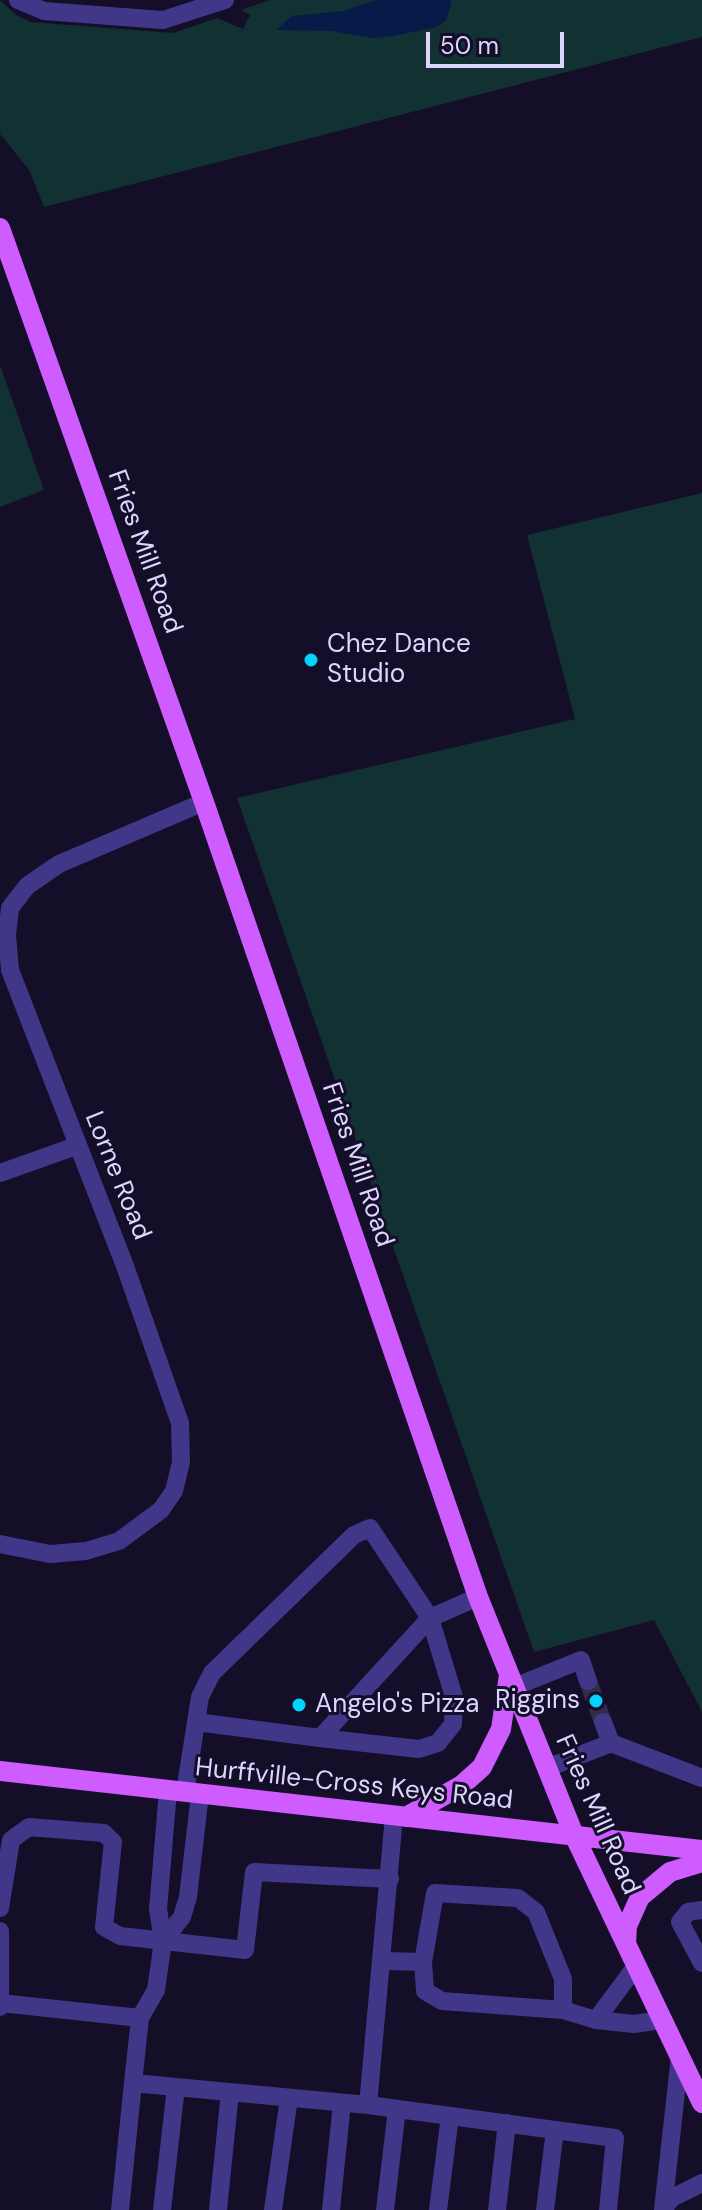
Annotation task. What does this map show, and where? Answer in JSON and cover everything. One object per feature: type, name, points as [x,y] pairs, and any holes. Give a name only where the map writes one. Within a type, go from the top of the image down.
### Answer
[{"type":"main road","name":"Fries Mill Road","points":[[0,228],[204,802],[478,1597],[574,1835],[661,2020],[699,2090]]},
{"type":"main road","points":[[400,1816],[462,1785],[482,1767],[501,1729],[512,1681]]},
{"type":"main road","name":"Hurffville-Cross Keys Road","points":[[0,1771],[702,1850]]},
{"type":"main road","points":[[626,1944],[627,1926],[640,1897],[670,1872],[702,1862]]},
{"type":"street","points":[[18,0],[44,11],[62,6],[163,20],[225,0]]},
{"type":"street","points":[[136,0],[143,19]]},
{"type":"street","name":"Lorne Road","points":[[0,1544],[50,1554],[86,1551],[119,1541],[161,1510],[174,1491],[181,1462],[180,1423],[125,1266],[10,970],[7,935],[10,908],[27,886],[59,864],[204,802]]},
{"type":"street","points":[[0,1173],[76,1146]]},
{"type":"street","points":[[120,2210],[140,2018],[156,1990],[163,1941],[158,1909],[184,1792],[200,1697],[212,1673],[354,1535],[370,1528],[430,1618],[454,1697],[453,1724],[438,1743],[419,1749],[196,1722]]},
{"type":"street","points":[[320,1738],[430,1618],[478,1597]]},
{"type":"street","points":[[512,1681],[581,1660],[588,1681]]},
{"type":"street","points":[[603,1722],[611,1743]]},
{"type":"street","points":[[547,1768],[611,1743],[702,1778]]},
{"type":"street","points":[[163,1941],[182,1917],[188,1897],[184,1792]]},
{"type":"street","points":[[368,2105],[390,1879],[400,1816]]},
{"type":"street","points":[[0,1908],[11,1840],[29,1827],[104,1833],[113,1842],[104,1927],[120,1936],[245,1950],[254,1872],[390,1879]]},
{"type":"street","points":[[563,2010],[563,1979],[536,1912],[518,1898],[435,1893],[423,1962],[425,1991],[442,2001],[563,2010],[596,2020],[634,2024],[661,2020]]},
{"type":"street","points":[[702,1910],[688,1912],[680,1922],[702,1963]]},
{"type":"street","points":[[0,1931],[0,2005],[140,2018]]},
{"type":"street","points":[[384,1961],[423,1962]]},
{"type":"street","points":[[596,2020],[636,1966]]},
{"type":"street","points":[[663,2210],[680,2056]]},
{"type":"street","points":[[133,2083],[368,2105],[615,2138],[608,2210]]},
{"type":"street","points":[[162,2210],[176,2087]]},
{"type":"street","points":[[218,2210],[230,2092]]},
{"type":"street","points":[[273,2210],[289,2098]]},
{"type":"street","points":[[331,2210],[342,2103]]},
{"type":"street","points":[[385,2210],[397,2109]]},
{"type":"street","points":[[438,2210],[450,2116]]},
{"type":"street","points":[[497,2210],[507,2123]]},
{"type":"street","points":[[545,2210],[555,2130]]},
{"type":"street","points":[[663,2210],[672,2198],[702,2183]]},
{"type":"green space","points":[[0,0],[16,15],[31,22],[173,33],[217,18],[243,29],[250,15],[241,10],[270,0],[702,0],[702,37],[44,207],[29,170],[0,134]]},
{"type":"green space","points":[[0,365],[44,490],[0,507]]},
{"type":"green space","points":[[702,493],[702,1712],[654,1620],[534,1652],[237,798],[575,719],[527,535]]},
{"type":"water","points":[[377,0],[450,0],[451,4],[446,21],[437,27],[393,36],[373,38],[331,31],[276,30],[292,16],[343,11]]},
{"type":"tunnel","points":[[588,1681],[603,1722]]},
{"type":"place","name":"Chez Dance Studio","points":[[311,660]]},
{"type":"place","name":"Riggins","points":[[596,1701]]},
{"type":"place","name":"Angelo's Pizza","points":[[299,1705]]}]
